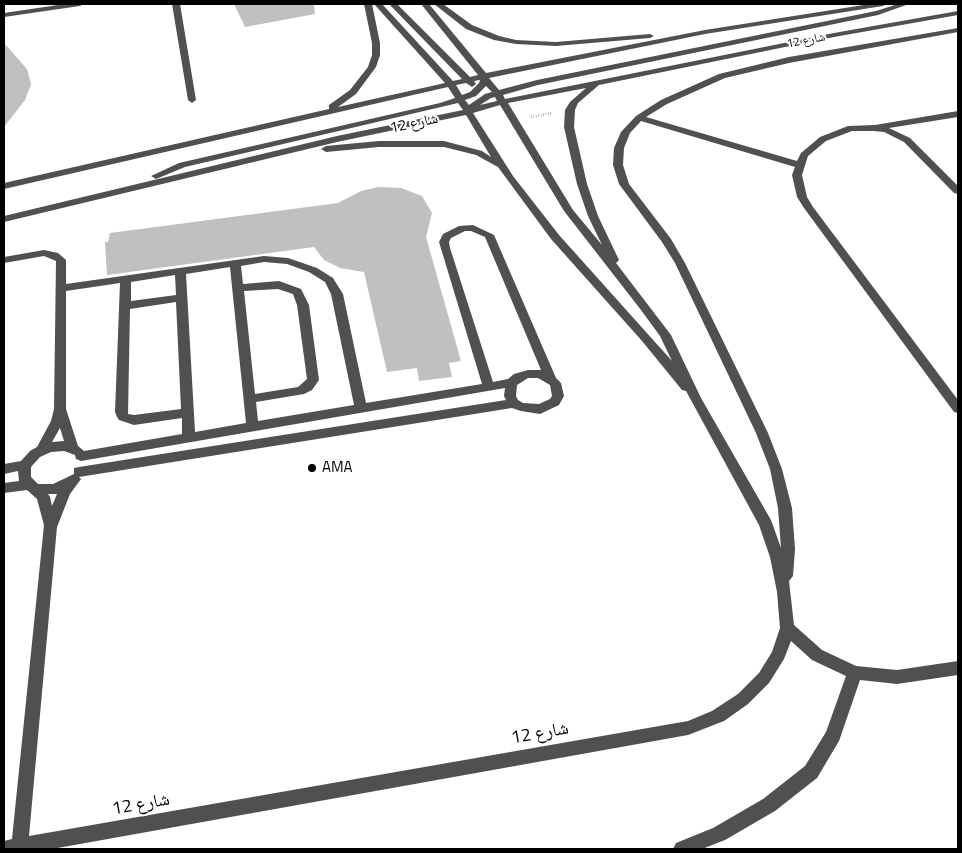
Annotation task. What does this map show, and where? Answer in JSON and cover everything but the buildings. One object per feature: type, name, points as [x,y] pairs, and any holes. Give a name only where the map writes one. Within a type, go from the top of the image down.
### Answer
[{"type":"street","points":[[4,15],[80,4]]},
{"type":"street","points":[[176,4],[192,100]]},
{"type":"street","points":[[323,111],[338,104],[353,92],[372,67],[376,55],[376,43],[368,4]]},
{"type":"street","points":[[378,4],[451,84],[467,112]]},
{"type":"street","points":[[393,4],[479,90],[496,97]]},
{"type":"street","points":[[425,4],[484,76],[496,97]]},
{"type":"street","points":[[438,4],[469,27],[497,38],[516,42],[576,43],[705,32]]},
{"type":"street","name":"شارع 12","points":[[4,186],[323,111],[484,76],[705,32],[883,4]]},
{"type":"street","points":[[467,112],[475,102],[496,97],[537,82],[878,13],[905,4]]},
{"type":"street","name":"شارع 12","points":[[13,848],[688,728],[718,716],[743,699],[757,685],[778,654],[787,628],[784,592],[777,557],[766,524],[695,398],[665,334],[628,284],[569,211],[496,97],[607,79],[958,13]]},
{"type":"street","points":[[784,592],[788,549],[785,508],[776,470],[762,433],[680,263],[667,241],[624,184],[618,166],[619,148],[626,132],[639,118],[664,102],[692,88],[755,67],[958,30]]},
{"type":"street","points":[[116,192],[182,165],[460,100],[479,90],[484,76]]},
{"type":"street","points":[[607,79],[581,95],[570,110],[569,126],[582,184],[608,249],[628,284]]},
{"type":"street","points":[[467,112],[496,97]]},
{"type":"street","name":"شارع 12","points":[[4,219],[230,164],[467,112],[509,177],[555,237],[646,338],[695,398]]},
{"type":"street","points":[[958,114],[874,128],[851,128],[822,139],[812,146],[800,165],[797,175],[798,186],[809,208],[958,410]]},
{"type":"street","points":[[639,118],[800,165]]},
{"type":"street","points":[[874,128],[886,130],[907,140],[958,191]]},
{"type":"street","points":[[230,164],[345,147],[432,144],[456,146],[479,153],[497,164],[509,177]]},
{"type":"street","points":[[488,387],[444,242],[448,236],[464,228],[473,228],[489,235],[550,378],[558,389],[555,402],[540,409],[521,407],[510,396],[511,383]]},
{"type":"street","points":[[4,260],[31,254],[54,255],[61,260],[62,288],[60,409],[42,450],[25,465],[4,469]]},
{"type":"street","points":[[62,288],[264,259],[288,261],[313,270],[329,280],[337,294],[361,410]]},
{"type":"street","points":[[235,263],[249,399],[254,428]]},
{"type":"street","points":[[180,271],[186,413],[189,438]]},
{"type":"street","points":[[126,279],[121,412],[123,417],[134,420],[186,413]]},
{"type":"street","points":[[239,288],[279,284],[297,292],[303,305],[313,373],[313,380],[300,391],[249,399]]},
{"type":"street","points":[[125,306],[181,298]]},
{"type":"street","points":[[42,450],[58,446],[77,452],[189,438],[511,383],[518,377],[528,374],[540,374],[550,378]]},
{"type":"street","points":[[4,488],[32,487],[55,489],[76,476],[514,402]]},
{"type":"street","points":[[13,848],[50,527],[64,492],[82,465],[60,409]]},
{"type":"street","points":[[25,465],[24,479],[43,497],[50,527]]},
{"type":"street","points":[[787,628],[818,655],[855,674],[897,677],[958,668]]},
{"type":"street","points":[[682,849],[719,834],[769,806],[811,772],[833,736],[855,674]]},
{"type":"path","points":[[513,121],[570,110]]},
{"type":"place","name":"AMA","points":[[312,468]]}]
